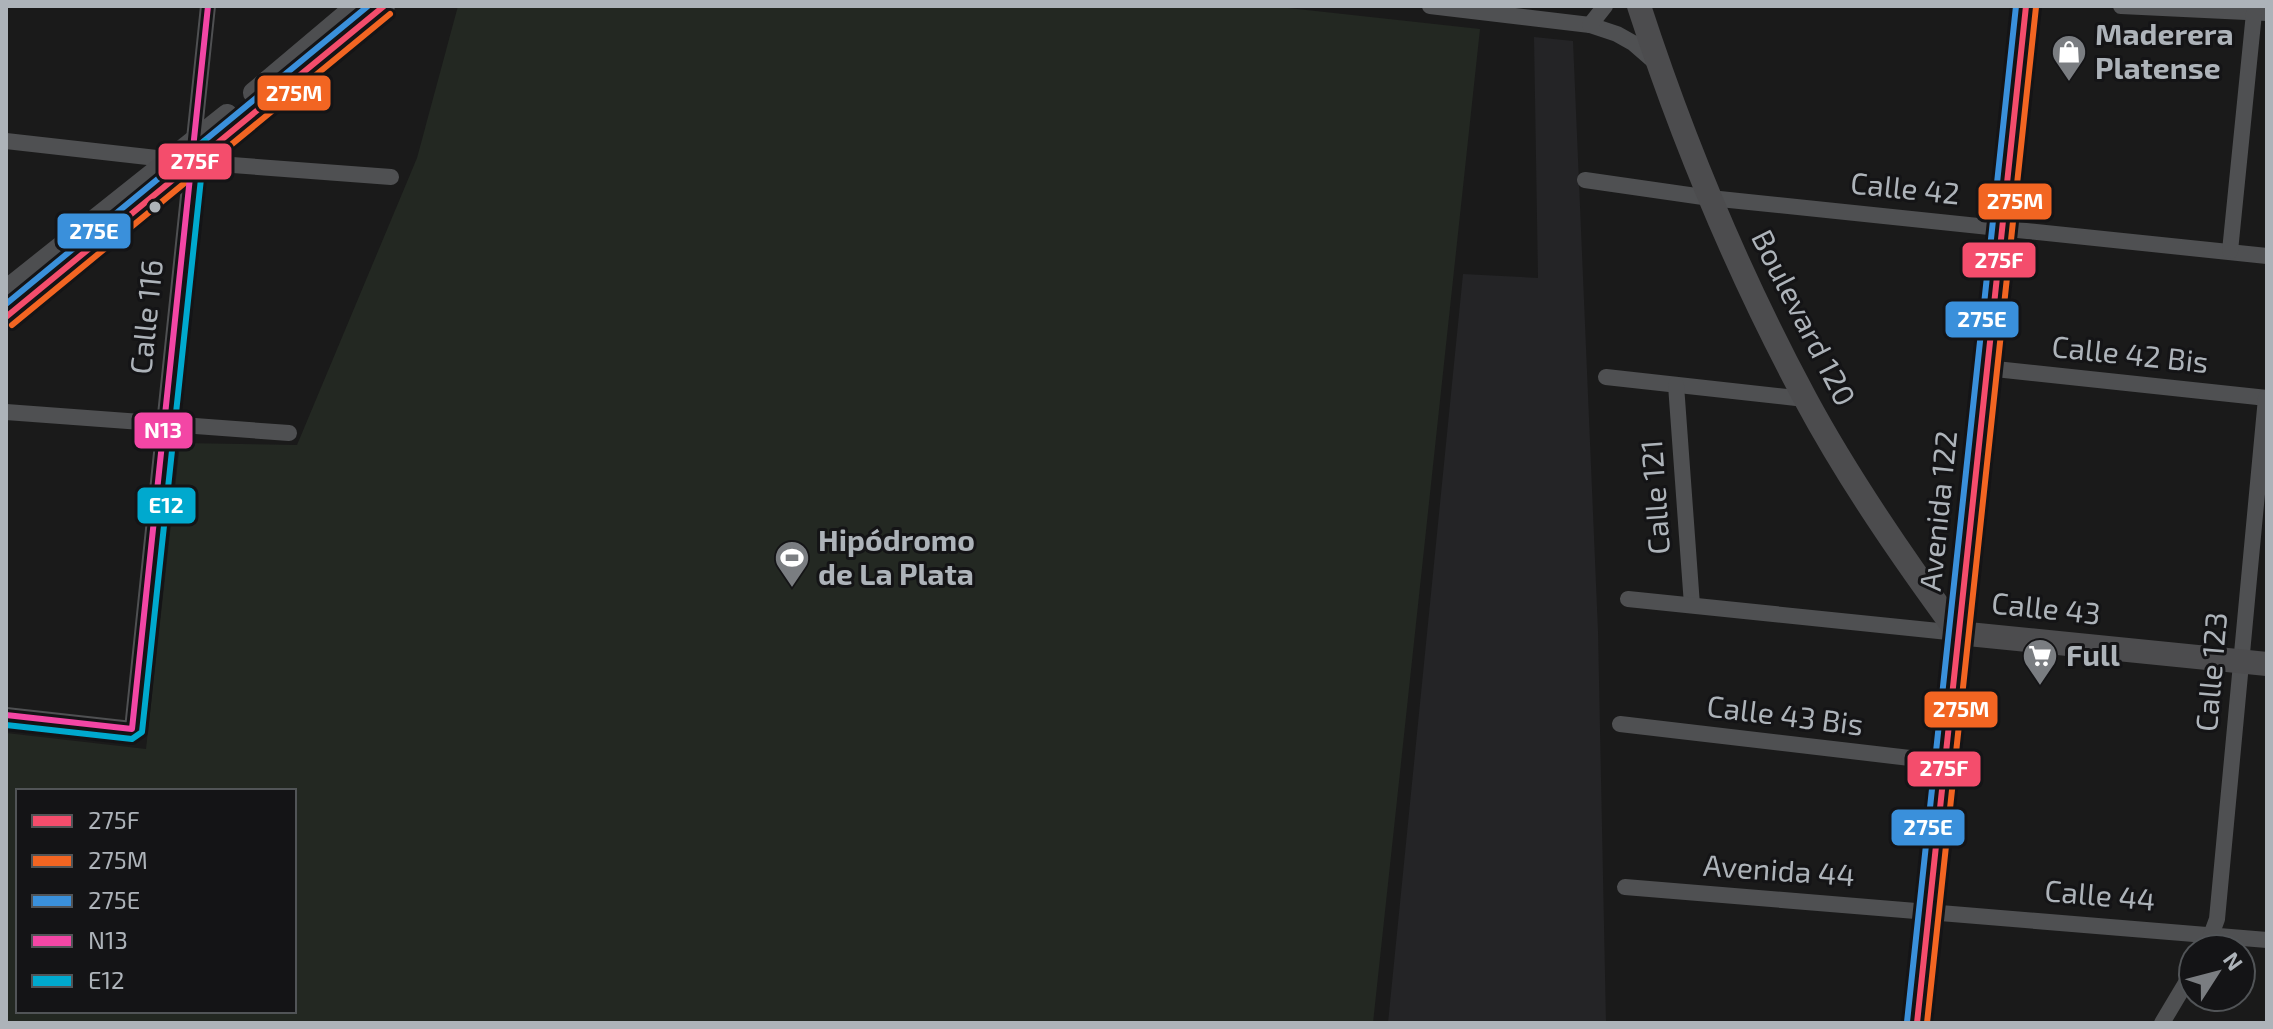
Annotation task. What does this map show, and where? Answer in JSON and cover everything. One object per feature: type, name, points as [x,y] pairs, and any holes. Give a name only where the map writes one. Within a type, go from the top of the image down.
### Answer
[{"type":"highway","name":"Avenida 122","points":[[1917,1023],[2026,6]]},
{"type":"main road","points":[[6,317],[186,154],[357,6]]},
{"type":"main road","points":[[6,291],[384,6]]},
{"type":"main road","name":"Boulevard 120","points":[[1639,6],[1659,66],[1733,253],[1805,399],[1888,534],[1958,633]]},
{"type":"main road","name":"Calle 43","points":[[1958,633],[2267,664]]},
{"type":"street","name":"Calle 116","points":[[6,715],[132,729],[164,425],[186,154],[208,6]]},
{"type":"street","points":[[1430,6],[1590,25],[1633,43],[1659,66]]},
{"type":"street","points":[[1590,25],[1605,6]]},
{"type":"street","points":[[2121,6],[2261,13],[2230,251]]},
{"type":"street","points":[[6,141],[186,154],[391,177]]},
{"type":"street","name":"Calle 42","points":[[1585,180],[1710,198],[2267,256]]},
{"type":"street","name":"Calle 42 Bis","points":[[1986,368],[2266,398]]},
{"type":"street","points":[[1606,377],[1805,399]]},
{"type":"street","name":"Calle 121","points":[[1676,385],[1692,605]]},
{"type":"street","name":"Calle 123","points":[[2212,933],[2217,919],[2266,398]]},
{"type":"street","points":[[6,412],[289,433]]},
{"type":"street","name":"Calle 43","points":[[1628,599],[1958,633]]},
{"type":"street","name":"Calle 43 Bis","points":[[1620,724],[1944,762]]},
{"type":"street","name":"Avenida 44","points":[[1625,887],[1928,910]]},
{"type":"street","name":"Calle 44","points":[[1928,910],[2177,937]]},
{"type":"street","points":[[2162,1023],[2177,998]]},
{"type":"shaded area","name":"Hipódromo de La Plata","points":[[458,6],[1270,6],[1480,29],[1373,1023],[6,1023],[6,733],[146,749],[180,443],[297,445],[417,158]]},
{"type":"shaded area","points":[[1534,37],[1573,41],[1598,631],[1606,1023],[1388,1023],[1463,274],[1538,278]]},
{"type":"transit line","name":"N13","points":[[6,715],[132,729],[208,6]]},
{"type":"transit line","name":"275E","points":[[6,304],[368,6]]},
{"type":"transit line","name":"275F","points":[[6,317],[384,6]]},
{"type":"transit line","name":"275E","points":[[1907,1022],[2016,6]]},
{"type":"transit line","name":"275F","points":[[1917,1023],[2026,6]]},
{"type":"transit line","name":"275M","points":[[1927,1023],[2036,7]]},
{"type":"transit line","name":"275M","points":[[12,325],[390,14]]},
{"type":"transit line","name":"E12","points":[[6,725],[132,739],[142,732],[205,141]]},
{"type":"place","name":"Maderera Platense","points":[[2069,83]]},
{"type":"place","name":"Hipódromo de La Plata","points":[[792,589]]},
{"type":"place","name":"Full","points":[[2040,687]]}]
